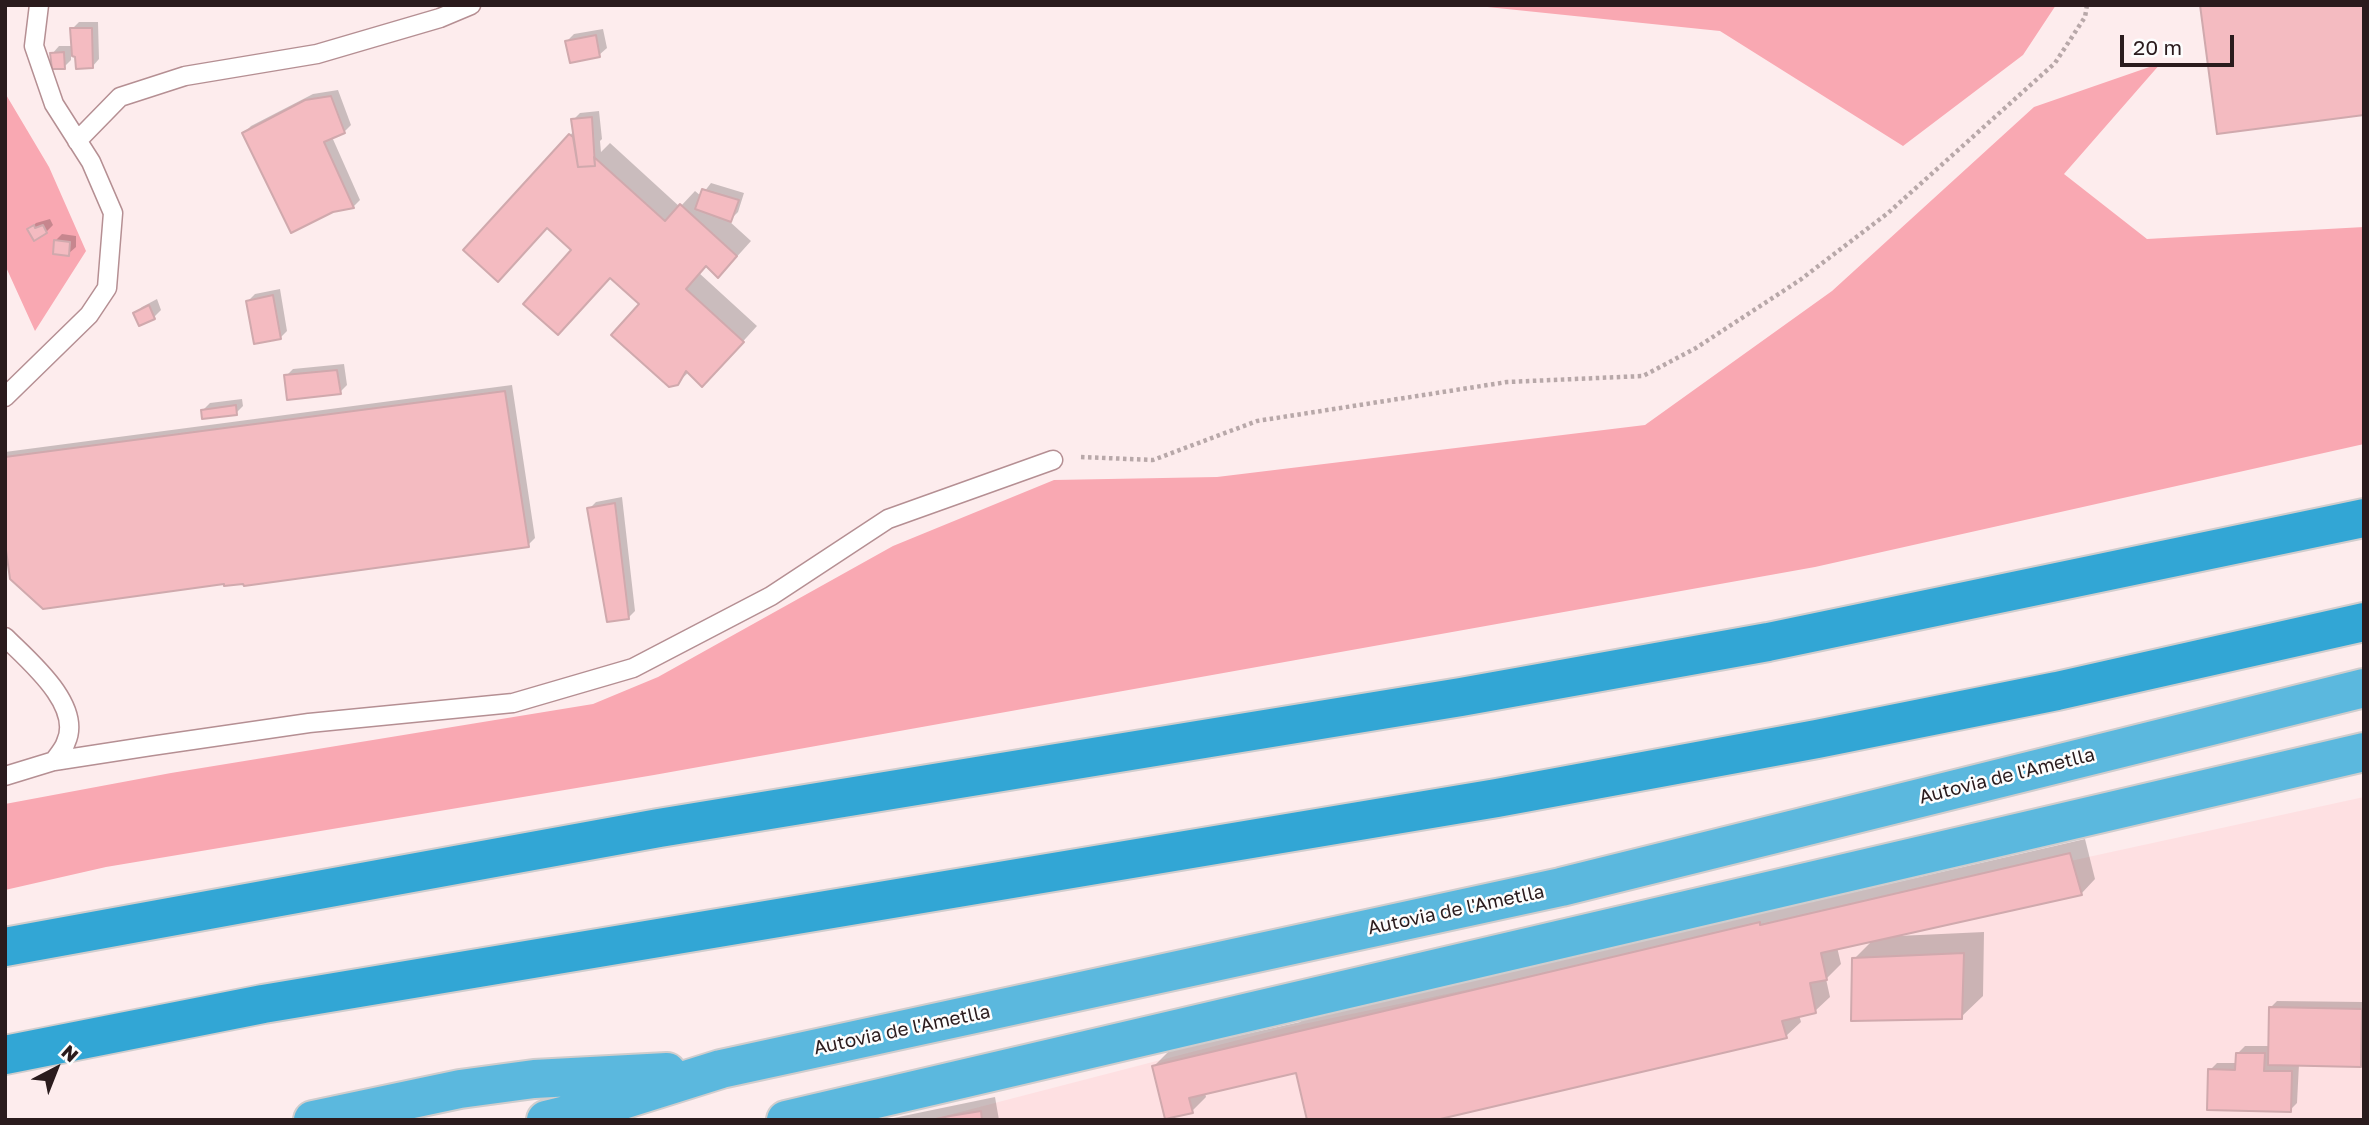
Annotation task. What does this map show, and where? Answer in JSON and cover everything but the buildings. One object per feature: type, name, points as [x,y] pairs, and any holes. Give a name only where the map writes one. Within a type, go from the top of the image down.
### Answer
[{"type":"highway","points":[[5,947],[659,828],[1461,696],[1754,644],[2031,589],[2364,518]]},
{"type":"highway","points":[[5,1055],[263,1004],[1497,799],[2044,693],[2364,622]]},
{"type":"highway","name":"Autovia de l'Ametlla","points":[[546,1120],[603,1107],[722,1069],[1562,887],[2364,688]]},
{"type":"highway","points":[[786,1120],[2364,752]]},
{"type":"highway","points":[[313,1120],[460,1089],[534,1079],[722,1069]]},
{"type":"lane","points":[[5,397],[89,315],[107,288],[113,213],[91,162],[54,104],[34,46],[38,5]]},
{"type":"lane","points":[[77,141],[120,97],[185,76],[317,54],[440,18],[471,5]]},
{"type":"lane","points":[[5,776],[54,761],[309,723],[513,703],[633,668],[771,596],[888,519],[1053,460]]},
{"type":"lane","points":[[5,637],[49,680],[68,716],[68,741],[54,761]]},
{"type":"path","points":[[1053,460],[1088,457],[1153,460],[1257,421],[1507,382],[1643,376],[1696,348],[1800,280],[1888,212],[2055,63],[2085,17],[2087,5]]},
{"type":"shaded area","points":[[1468,5],[2056,5],[2023,55],[1903,146],[1720,31]]},
{"type":"shaded area","points":[[2161,63],[2064,174],[2147,239],[2364,227],[2364,444],[1815,567],[654,775],[106,867],[5,890],[5,804],[171,773],[593,704],[658,677],[893,546],[1054,480],[1217,477],[1645,425],[1832,291],[2034,107]]},
{"type":"shaded area","points":[[5,93],[49,167],[86,251],[35,331],[5,265]]},
{"type":"shaded area","points":[[2364,797],[2364,1120],[929,1120],[1284,1028],[1771,926]]}]
